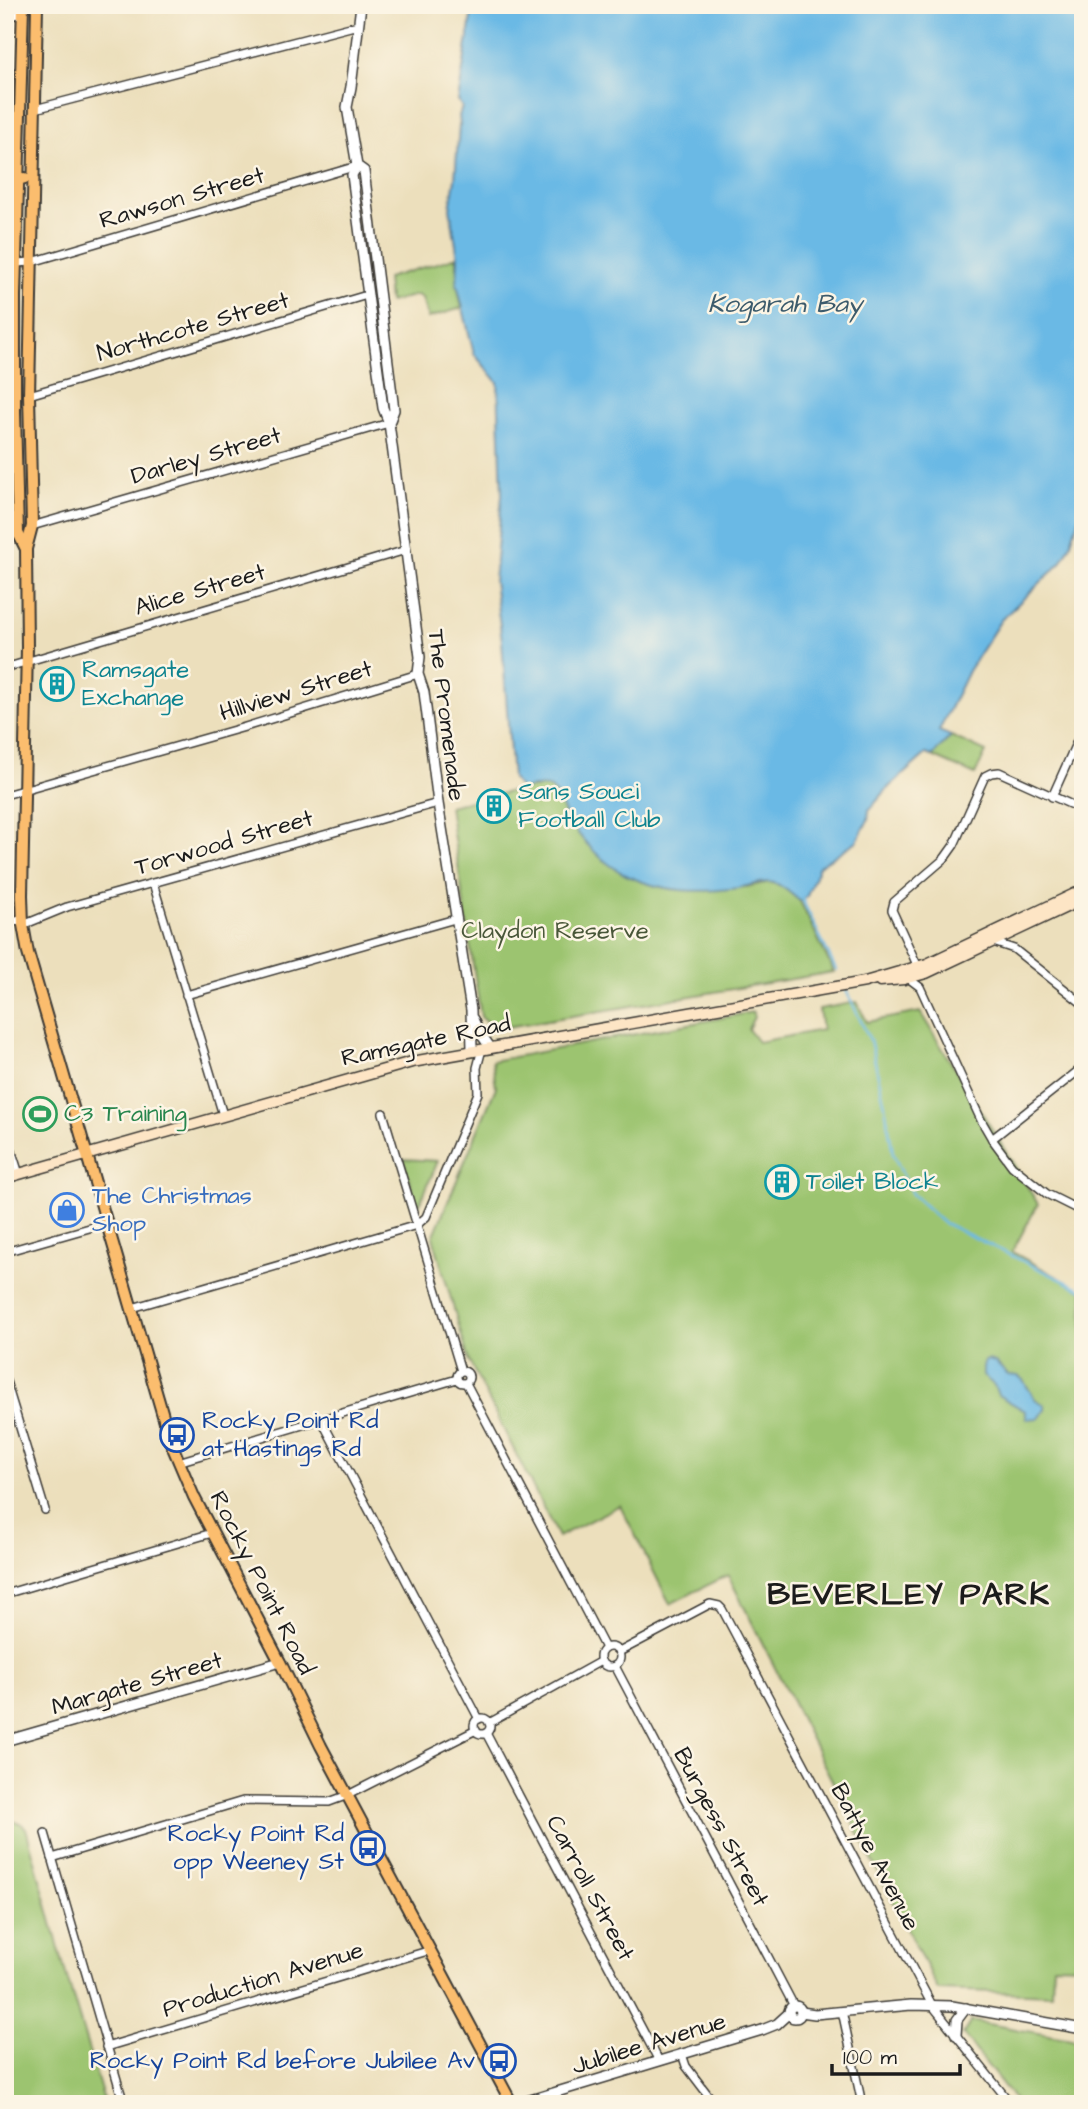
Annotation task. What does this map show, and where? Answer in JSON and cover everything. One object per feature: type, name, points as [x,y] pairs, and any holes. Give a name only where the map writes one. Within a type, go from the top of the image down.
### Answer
[{"type":"main road","name":"Rocky Point Road","points":[[37,5],[29,395],[33,526],[26,549],[23,922],[28,953],[178,1462],[321,1746],[515,2104]]},
{"type":"main road","name":"Rocky Point Road","points":[[23,9],[17,262],[10,298],[10,412],[19,533],[26,549]]},
{"type":"main road","points":[[5,184],[35,176]]},
{"type":"main road","name":"Ramsgate Road","points":[[865,982],[908,978],[1083,890]]},
{"type":"main road","name":"Ramsgate Road","points":[[5,1178],[385,1069],[477,1049],[922,970],[993,942],[1083,899]]},
{"type":"street","name":"The Promenade","points":[[361,5],[347,107],[358,166],[364,171],[394,410],[389,423]]},
{"type":"street","points":[[5,18],[23,9]]},
{"type":"street","points":[[35,109],[358,25]]},
{"type":"street","name":"The Promenade","points":[[358,166],[352,174],[383,408],[389,423],[406,550],[420,657],[418,674],[424,692],[438,803],[477,1049]]},
{"type":"street","name":"Rawson Street","points":[[17,262],[32,262],[358,166]]},
{"type":"street","name":"Northcote Street","points":[[29,395],[367,295]]},
{"type":"street","name":"Darley Street","points":[[33,526],[389,423]]},
{"type":"street","points":[[5,537],[19,533]]},
{"type":"street","name":"Alice Street","points":[[5,668],[406,550]]},
{"type":"street","name":"Hillview Street","points":[[5,795],[418,674]]},
{"type":"street","points":[[1052,797],[1083,728]]},
{"type":"street","points":[[920,987],[922,970],[892,910],[894,902],[944,859],[954,845],[985,776],[999,772],[1083,810]]},
{"type":"street","name":"Torwood Street","points":[[5,924],[23,922],[67,907],[438,803]]},
{"type":"street","points":[[153,883],[223,1115]]},
{"type":"street","points":[[186,995],[456,919]]},
{"type":"street","points":[[1014,932],[1014,949]]},
{"type":"street","points":[[993,942],[1014,949],[1083,1004]]},
{"type":"street","points":[[908,978],[920,987],[981,1120],[1012,1166],[1047,1194],[1083,1212]]},
{"type":"street","name":"The Promenade","points":[[471,1010],[478,1030],[477,1049]]},
{"type":"street","points":[[477,1049],[473,1060],[477,1068]]},
{"type":"street","points":[[132,1308],[417,1225],[426,1217],[478,1093],[477,1049]]},
{"type":"street","points":[[992,1139],[1083,1067]]},
{"type":"street","points":[[383,1113],[461,1383],[466,1383],[605,1648]]},
{"type":"street","points":[[5,1130],[19,1174]]},
{"type":"street","points":[[5,1252],[107,1223]]},
{"type":"street","points":[[178,1462],[459,1375]]},
{"type":"street","points":[[5,1378],[45,1510]]},
{"type":"street","points":[[321,1419],[479,1719]]},
{"type":"street","points":[[5,1594],[212,1533]]},
{"type":"street","name":"Battye Avenue","points":[[619,1652],[710,1604],[719,1606],[932,2004],[1011,2104]]},
{"type":"street","points":[[605,1648],[614,1648],[619,1652],[620,1658],[615,1666],[606,1666],[601,1661],[600,1656],[605,1648]]},
{"type":"street","points":[[489,1723],[601,1661]]},
{"type":"street","name":"Margate Street","points":[[5,1741],[280,1662]]},
{"type":"street","name":"Burgess Street","points":[[615,1666],[794,2010]]},
{"type":"street","points":[[476,1730],[486,1733],[490,1728],[485,1719],[479,1719]]},
{"type":"street","points":[[476,1730],[475,1724],[479,1719]]},
{"type":"street","points":[[52,1858],[243,1801],[329,1802],[476,1730]]},
{"type":"street","name":"Carroll Street","points":[[486,1733],[659,2061]]},
{"type":"street","points":[[45,1833],[124,2104]]},
{"type":"street","name":"Production Avenue","points":[[106,2048],[431,1950]]},
{"type":"street","points":[[794,2010],[812,2014],[932,2004],[1083,2029]]},
{"type":"street","points":[[956,2035],[957,2020],[966,2008]]},
{"type":"street","name":"Jubilee Avenue","points":[[515,2104],[768,2028],[794,2010]]},
{"type":"street","points":[[842,2011],[863,2104]]},
{"type":"street","points":[[682,2054],[686,2066],[715,2104]]},
{"type":"green space","points":[[457,257],[457,284],[462,308],[428,318],[422,298],[417,295],[389,302],[387,278]]},
{"type":"green space","points":[[951,736],[986,752],[975,775],[932,756]]},
{"type":"green space","name":"Claydon Reserve","points":[[550,788],[557,796],[566,815],[597,853],[626,875],[746,887],[770,882],[782,886],[800,901],[834,972],[495,1029],[481,1017],[449,806],[521,789]]},
{"type":"green space","points":[[857,1002],[867,1022],[920,1012],[1038,1204],[1012,1252],[1083,1291],[1083,1966],[1053,1965],[1052,1994],[938,1990],[728,1575],[670,1604],[620,1505],[558,1537],[469,1361],[433,1237],[496,1087],[492,1061],[753,1012],[754,1017],[748,1029],[758,1042],[822,1030],[819,1009]]},
{"type":"green space","points":[[403,1159],[438,1161],[418,1208]]},
{"type":"green space","points":[[5,1817],[26,1828],[105,2104],[5,2104]]},
{"type":"green space","points":[[971,2021],[1083,2041],[1083,2104],[1018,2104],[963,2034]]},
{"type":"water","name":"Kogarah Bay","points":[[473,5],[1083,5],[1083,504],[1070,546],[1061,563],[1001,620],[968,671],[939,731],[951,736],[932,756],[926,754],[889,787],[869,810],[868,820],[857,841],[819,866],[807,896],[800,901],[781,886],[770,882],[696,891],[669,889],[642,882],[609,865],[584,841],[570,822],[556,794],[550,789],[541,786],[521,789],[512,779],[502,641],[494,581],[502,495],[498,382],[474,354],[457,284],[458,258],[450,208],[462,107],[458,101]]},
{"type":"water","points":[[988,1360],[995,1362],[1008,1375],[1018,1376],[1035,1399],[1045,1405],[1045,1410],[1038,1418],[1027,1419],[1025,1411],[998,1395],[994,1385],[983,1376],[983,1366]]},
{"type":"waterway","points":[[802,899],[836,970]]},
{"type":"waterway","points":[[845,988],[870,1040],[893,1154],[912,1194],[942,1222],[1083,1290]]},
{"type":"place","name":"Ramsgate Exchange","points":[[57,684]]},
{"type":"place","name":"Sans Souci Football Club","points":[[494,806]]},
{"type":"place","name":"C3 Training","points":[[40,1114]]},
{"type":"place","name":"Toilet Block","points":[[782,1182]]},
{"type":"place","name":"The Christmas Shop","points":[[67,1210]]},
{"type":"place","name":"Rocky Point Rd at Hastings Rd","points":[[177,1435]]},
{"type":"place","name":"Rocky Point Rd opp Weeney St","points":[[368,1848]]},
{"type":"place","name":"Rocky Point Rd before Jubilee Av","points":[[499,2061]]},
{"type":"district","name":"BEVERLEY PARK","points":[[909,1594]]}]
